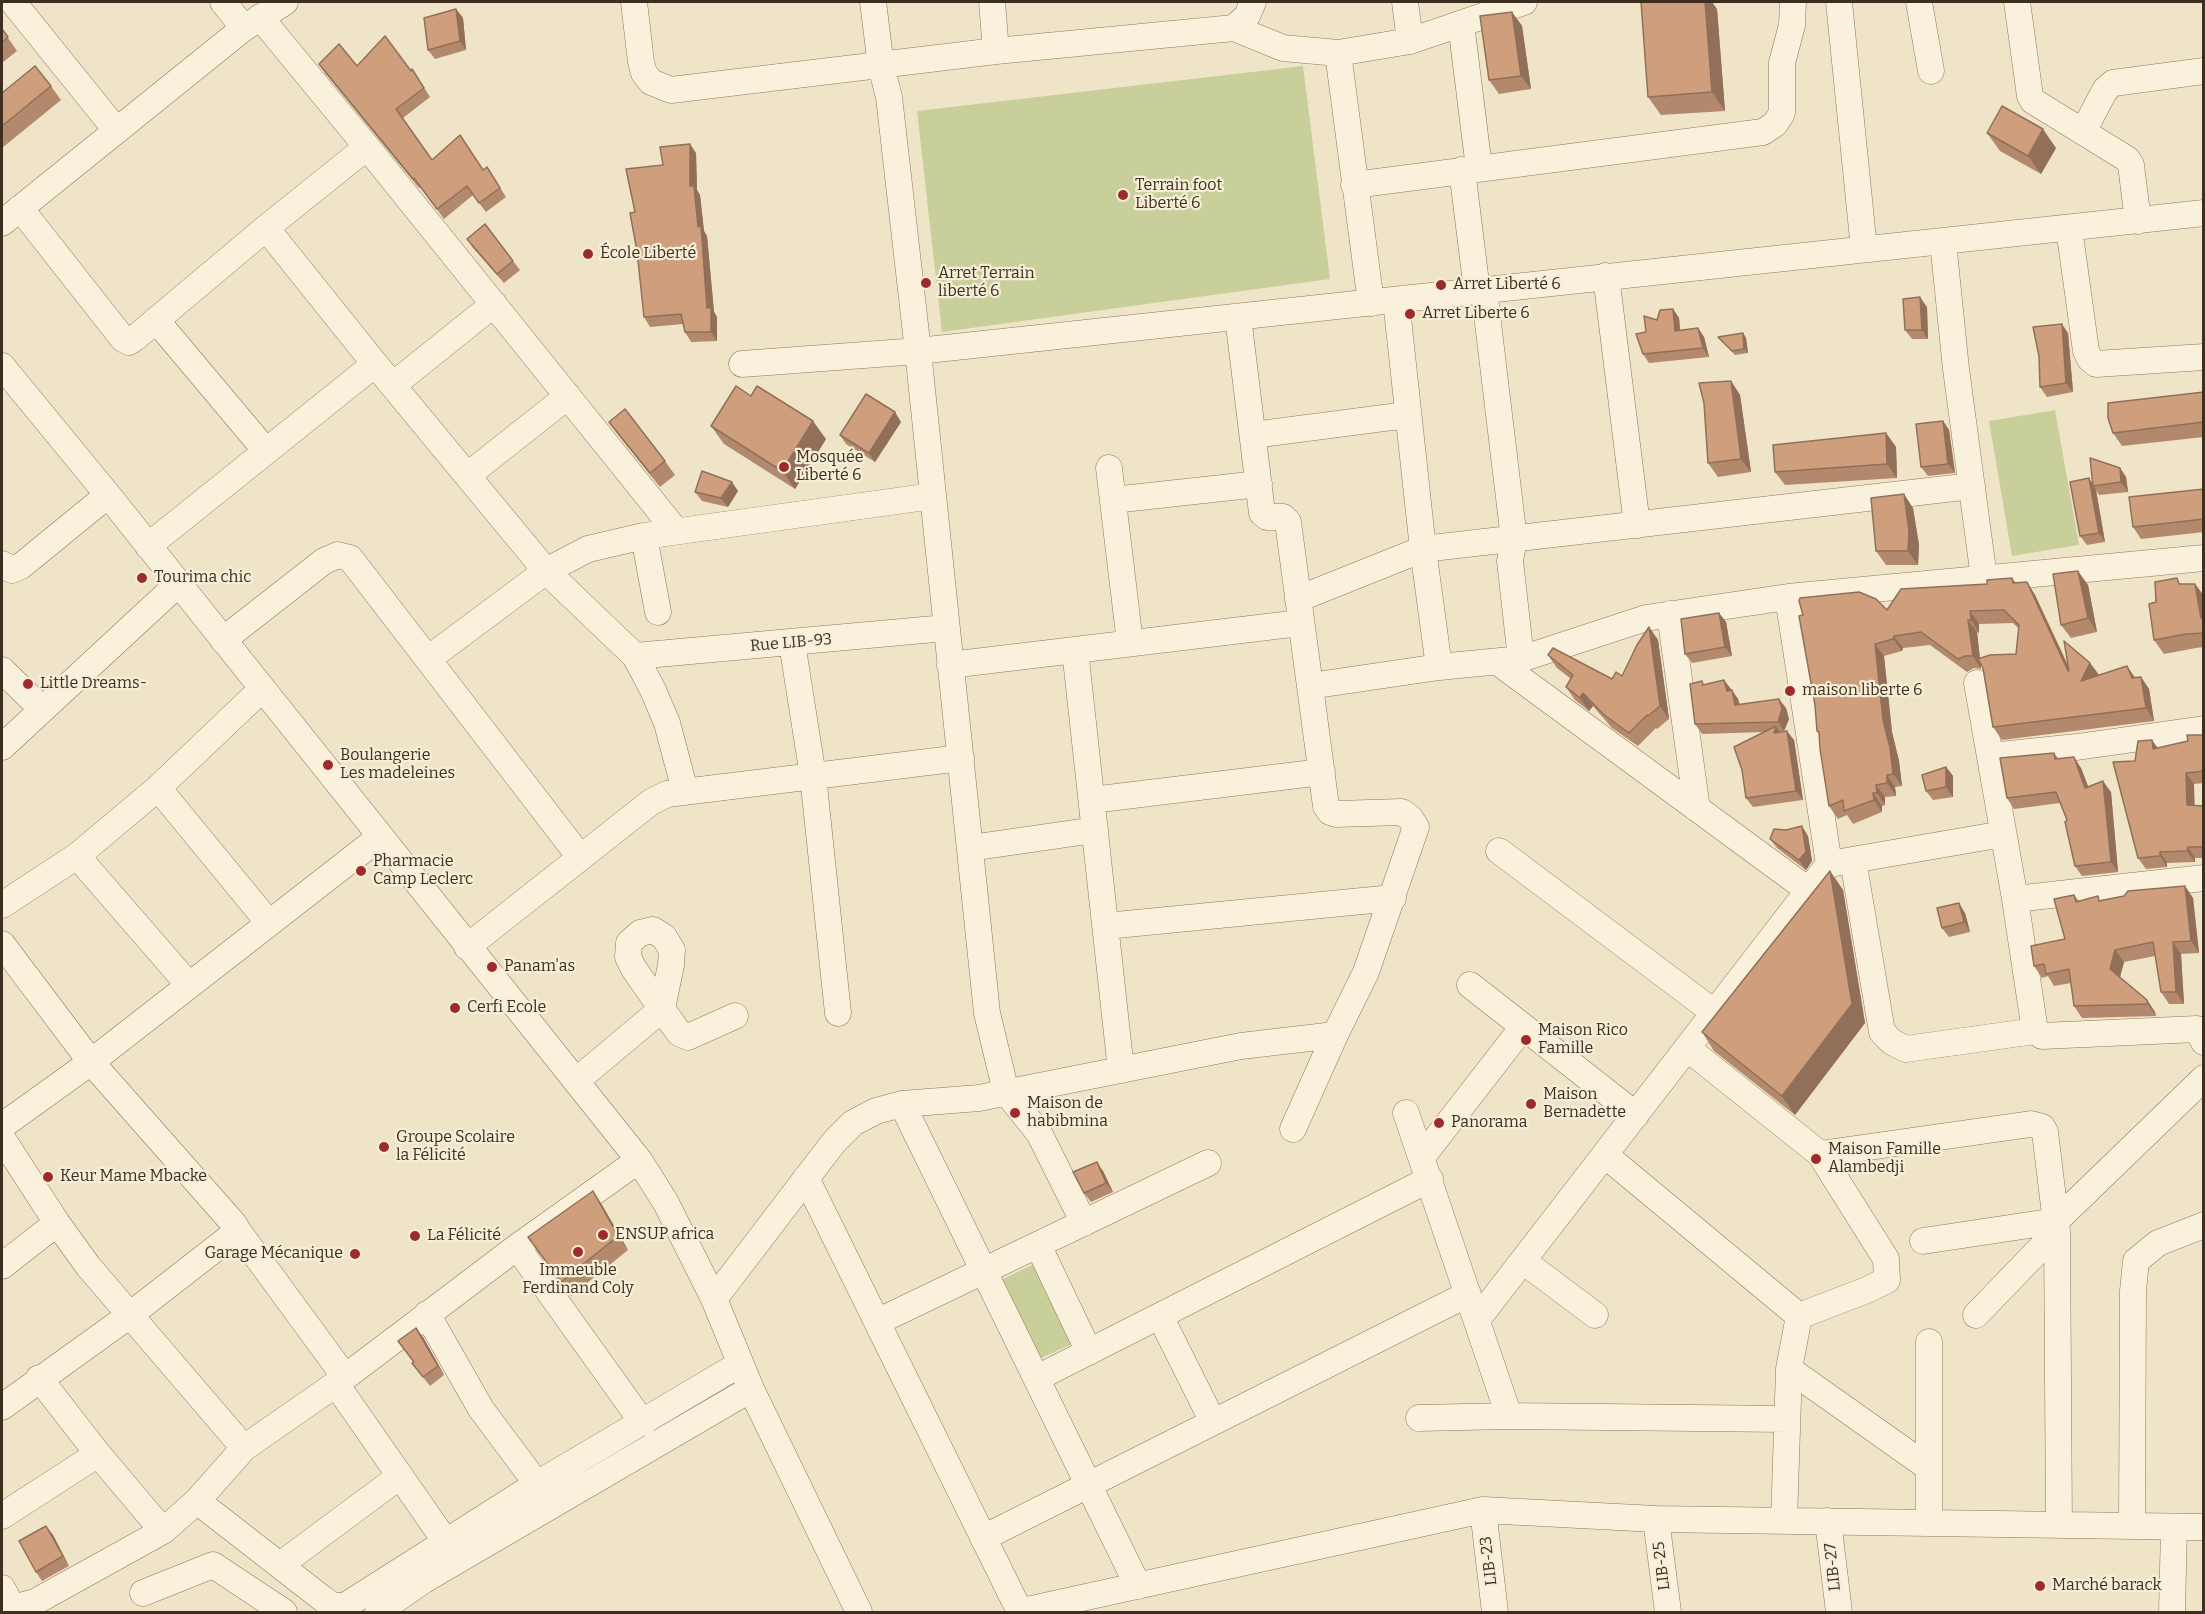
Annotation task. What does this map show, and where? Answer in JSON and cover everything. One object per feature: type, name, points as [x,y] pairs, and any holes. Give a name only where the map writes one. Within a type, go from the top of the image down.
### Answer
[{"type":"street","points":[[13,2],[116,130]]},
{"type":"street","points":[[223,2],[252,22],[367,147],[676,531]]},
{"type":"street","points":[[285,2],[252,22],[11,216],[123,339],[129,342],[367,147]]},
{"type":"street","points":[[634,2],[640,62],[644,73],[651,82],[671,90],[996,51],[1234,28],[1283,48],[1338,53],[1410,40],[1524,2]]},
{"type":"street","points":[[873,2],[880,66],[889,97],[918,351],[987,1013],[1006,1092],[1039,1133],[1084,1223]]},
{"type":"street","points":[[992,2],[996,51]]},
{"type":"street","points":[[1234,28],[1247,16],[1253,2]]},
{"type":"street","points":[[1405,2],[1410,40]]},
{"type":"street","points":[[1354,185],[1763,132],[1775,124],[1782,113],[1782,63],[1792,25],[1793,2]]},
{"type":"street","points":[[1839,2],[1864,249]]},
{"type":"street","points":[[1920,2],[1931,71]]},
{"type":"street","points":[[2017,2],[2030,96],[2037,105],[2120,154],[2131,165],[2138,221]]},
{"type":"street","points":[[1461,24],[1481,291],[1514,538],[1510,561],[1510,661]]},
{"type":"street","points":[[1338,53],[1354,185],[1383,301],[1407,415],[1439,667]]},
{"type":"street","points":[[2083,132],[2104,90],[2113,83],[2204,71]]},
{"type":"street","points":[[742,364],[918,351],[2204,213]]},
{"type":"street","points":[[266,228],[546,571],[634,656],[653,690],[667,723],[685,791]]},
{"type":"street","points":[[2069,228],[2086,351],[2090,359],[2096,364],[2204,357]]},
{"type":"street","points":[[1943,242],[1956,369],[1984,578]]},
{"type":"street","points":[[1606,276],[1637,525]]},
{"type":"street","points":[[393,385],[494,304]]},
{"type":"street","points":[[1238,317],[1262,513],[1264,516],[1283,517],[1288,522],[1326,806],[1329,812],[1336,814],[1402,812],[1416,827],[1366,972],[1293,1129]]},
{"type":"street","points":[[156,320],[266,451]]},
{"type":"street","points":[[148,546],[375,364]]},
{"type":"street","points":[[2,366],[108,495],[639,1160],[666,1203],[714,1299],[751,1389],[859,1612]]},
{"type":"street","points":[[468,475],[568,396]]},
{"type":"street","points":[[1253,435],[1407,415]]},
{"type":"street","points":[[1109,468],[1130,643]]},
{"type":"street","points":[[1113,500],[1259,484]]},
{"type":"street","points":[[950,665],[1130,643],[1299,611],[1423,549],[1972,486]]},
{"type":"street","points":[[2,564],[12,570],[21,566],[108,495]]},
{"type":"street","points":[[428,659],[546,571],[588,549],[676,531],[933,496]]},
{"type":"street","points":[[644,536],[658,612]]},
{"type":"street","points":[[223,640],[324,561],[338,555],[350,558],[580,857]]},
{"type":"street","points":[[1310,686],[1439,667],[1510,661],[1626,623],[1670,614],[1788,597],[2204,558]]},
{"type":"street","points":[[2,747],[178,584]]},
{"type":"street","points":[[1788,597],[1841,862],[1882,1032],[1892,1042],[1905,1049],[2035,1031],[2042,1036],[2201,1033]]},
{"type":"street","points":[[1670,614],[1697,809]]},
{"type":"street","name":"Rue LIB-93","points":[[634,656],[946,628]]},
{"type":"street","points":[[792,643],[813,776],[838,1013]]},
{"type":"street","points":[[1075,650],[1121,1070]]},
{"type":"street","points":[[1510,661],[1697,809],[1808,890]]},
{"type":"street","points":[[2,670],[42,709]]},
{"type":"street","points":[[1977,683],[2015,899],[2035,1031]]},
{"type":"street","points":[[2,905],[77,856],[158,788],[261,689]]},
{"type":"street","points":[[1990,756],[2077,747],[2204,729]]},
{"type":"street","points":[[467,947],[651,802],[667,794],[960,758]]},
{"type":"street","points":[[1092,800],[1322,772]]},
{"type":"street","points":[[158,788],[269,923]]},
{"type":"street","points":[[970,848],[1095,830]]},
{"type":"street","points":[[1477,1320],[1808,890],[1841,862],[2003,834]]},
{"type":"street","points":[[2,1126],[91,1062],[188,984],[380,837]]},
{"type":"street","points":[[1499,851],[1715,1012]]},
{"type":"street","points":[[77,856],[188,984]]},
{"type":"street","points":[[2015,899],[2204,878]]},
{"type":"street","points":[[1106,926],[1393,898]]},
{"type":"street","points":[[2,944],[91,1062],[234,1224],[446,1542]]},
{"type":"street","points":[[1470,985],[1635,1115]]},
{"type":"street","points":[[576,1081],[662,1009],[679,1033],[688,1037],[735,1016]]},
{"type":"street","points":[[1037,1378],[1160,1316],[1426,1168],[1523,1027]]},
{"type":"street","points":[[714,1299],[834,1142],[853,1123],[876,1111],[902,1104],[957,1101],[1241,1046],[1335,1035]]},
{"type":"street","points":[[1687,1048],[1820,1154],[1886,1258],[1887,1280],[1868,1290],[1799,1316]]},
{"type":"street","points":[[1976,1315],[2057,1226],[2204,1078]]},
{"type":"street","points":[[902,1104],[1138,1586]]},
{"type":"street","points":[[1406,1113],[1509,1416]]},
{"type":"street","points":[[1820,1154],[2036,1124],[2045,1132],[2057,1226],[2059,1525]]},
{"type":"street","points":[[2,1138],[88,1266],[244,1448]]},
{"type":"street","points":[[1605,1155],[1799,1316]]},
{"type":"street","points":[[6,1603],[35,1602],[163,1531],[197,1501],[244,1448],[340,1381],[517,1247],[639,1160]]},
{"type":"street","points":[[877,1322],[1208,1163]]},
{"type":"street","points":[[806,1178],[1019,1612],[1093,1604],[1138,1586],[1483,1510],[1656,1519],[2204,1527]]},
{"type":"street","points":[[2,1266],[57,1223]]},
{"type":"street","points":[[2132,1526],[2133,1291],[2136,1261],[2158,1243],[2204,1225]]},
{"type":"street","points":[[1923,1241],[2057,1226]]},
{"type":"street","points":[[2,1407],[39,1378],[130,1315],[238,1231]]},
{"type":"street","points":[[1038,1245],[1089,1352]]},
{"type":"street","points":[[517,1247],[643,1423]]},
{"type":"street","points":[[1523,1261],[1595,1315]]},
{"type":"street","points":[[983,1538],[1468,1294]]},
{"type":"street","points":[[427,1314],[481,1410],[537,1484]]},
{"type":"street","points":[[1160,1316],[1214,1422]]},
{"type":"street","points":[[1784,1521],[1789,1369],[1799,1316]]},
{"type":"street","points":[[1929,1342],[1929,1523]]},
{"type":"street","points":[[197,1501],[333,1605],[345,1606],[537,1484],[741,1364]]},
{"type":"street","points":[[1789,1369],[1929,1468]]},
{"type":"street","points":[[39,1378],[98,1454],[163,1531]]},
{"type":"street","points":[[378,1612],[424,1580],[751,1389]]},
{"type":"street","points":[[1419,1418],[1509,1416],[1786,1419]]},
{"type":"street","points":[[2,1516],[98,1454]]},
{"type":"street","points":[[280,1565],[400,1476]]},
{"type":"street","name":"LIB-23","points":[[1483,1510],[1495,1612]]},
{"type":"street","name":"LIB-25","points":[[1656,1519],[1668,1612]]},
{"type":"street","name":"LIB-27","points":[[1828,1521],[1839,1612]]},
{"type":"street","points":[[2172,1612],[2174,1527]]},
{"type":"street","points":[[143,1593],[213,1565],[284,1612]]},
{"type":"green space","name":"Terrain foot Liberté 6","points":[[1303,66],[1330,279],[942,332],[917,111]]},
{"type":"green space","points":[[2055,410],[2079,545],[2012,556],[1989,421]]},
{"type":"green space","points":[[1034,1264],[1072,1344],[1039,1359],[1001,1280]]},
{"type":"building","points":[[1641,2],[1705,2],[1712,92],[1648,97]]},
{"type":"building","points":[[456,9],[460,41],[428,50],[424,18]]},
{"type":"building","points":[[1512,12],[1521,76],[1489,80],[1480,16]]},
{"type":"building","points":[[2,29],[8,37],[2,42]]},
{"type":"building","points":[[385,36],[411,71],[412,69],[424,88],[396,109],[432,160],[460,135],[483,170],[487,167],[500,188],[479,203],[467,186],[437,209],[319,64],[339,44],[357,66]]},
{"type":"building","points":[[35,66],[51,86],[2,126],[2,93]]},
{"type":"building","points":[[2002,106],[2043,129],[2028,156],[1987,133]]},
{"type":"building","points":[[690,144],[690,186],[694,186],[698,227],[701,226],[707,308],[711,307],[711,332],[685,332],[681,314],[644,317],[637,251],[630,213],[635,212],[626,169],[663,165],[660,147]]},
{"type":"building","points":[[485,224],[513,261],[497,274],[467,239]]},
{"type":"building","points":[[1920,297],[1922,330],[1905,330],[1903,299]]},
{"type":"building","points":[[1673,309],[1675,331],[1698,328],[1703,348],[1643,354],[1636,334],[1646,332],[1644,316],[1657,320],[1660,310]]},
{"type":"building","points":[[2062,324],[2066,383],[2040,387],[2039,356],[2033,327]]},
{"type":"building","points":[[1743,333],[1744,349],[1732,351],[1718,337]]},
{"type":"building","points":[[1731,381],[1741,459],[1708,463],[1704,403],[1699,383]]},
{"type":"building","name":"Mosquée Liberté 6","points":[[736,386],[751,396],[757,386],[813,421],[782,471],[711,426]]},
{"type":"building","points":[[2204,392],[2204,422],[2113,433],[2108,418],[2108,403]]},
{"type":"building","points":[[866,394],[895,412],[869,453],[840,435]]},
{"type":"building","points":[[625,409],[665,461],[650,473],[609,422]]},
{"type":"building","points":[[1943,421],[1948,464],[1921,467],[1916,424]]},
{"type":"building","points":[[1886,433],[1887,464],[1775,472],[1773,445]]},
{"type":"building","points":[[2090,458],[2120,468],[2121,482],[2093,486]]},
{"type":"building","points":[[702,471],[732,482],[721,498],[695,492]]},
{"type":"building","points":[[2089,478],[2099,533],[2080,536],[2070,482]]},
{"type":"building","points":[[2204,489],[2204,519],[2133,527],[2129,497]]},
{"type":"building","points":[[1904,494],[1909,531],[1908,551],[1876,551],[1871,498]]},
{"type":"building","points":[[2078,571],[2088,618],[2061,625],[2053,574]]},
{"type":"building","points":[[2012,578],[2013,583],[2027,582],[2068,671],[2064,641],[2090,663],[2081,681],[2127,666],[2132,678],[2141,677],[2146,708],[1993,727],[1983,668],[1978,659],[1990,655],[2016,654],[2019,625],[2004,610],[1970,611],[1971,620],[1968,620],[1973,656],[1958,659],[1921,632],[1894,636],[1893,639],[1875,644],[1883,720],[1893,774],[1887,775],[1887,783],[1876,785],[1877,793],[1873,793],[1874,800],[1844,811],[1843,800],[1829,806],[1815,705],[1799,616],[1803,615],[1800,598],[1859,592],[1876,599],[1887,610],[1901,589],[1987,584],[1987,580]]},
{"type":"building","points":[[2177,578],[2179,584],[2195,584],[2201,618],[2204,617],[2204,633],[2154,640],[2149,604],[2156,602],[2155,582]]},
{"type":"building","points":[[1719,613],[1725,647],[1685,654],[1681,619]]},
{"type":"building","points":[[1649,627],[1660,706],[1629,733],[1603,714],[1583,693],[1580,698],[1566,687],[1573,675],[1548,655],[1553,648],[1612,679],[1616,672],[1622,676],[1637,645]]},
{"type":"building","points":[[1724,680],[1727,691],[1732,690],[1735,705],[1779,699],[1782,709],[1778,722],[1695,724],[1690,684],[1702,681],[1703,685]]},
{"type":"building","points":[[1776,726],[1774,733],[1787,731],[1796,791],[1746,798],[1742,770],[1734,747]]},
{"type":"building","points":[[2187,735],[2204,735],[2204,771],[2186,773],[2187,805],[2204,806],[2204,847],[2188,847],[2187,851],[2160,852],[2160,856],[2138,858],[2113,762],[2135,761],[2138,741],[2152,740],[2153,749],[2188,741]]},
{"type":"building","points":[[2054,753],[2055,759],[2074,757],[2085,788],[2103,781],[2111,862],[2075,866],[2065,822],[2067,820],[2056,792],[2007,798],[2000,758]]},
{"type":"building","points":[[1946,767],[1946,787],[1926,791],[1922,775]]},
{"type":"building","points":[[1802,826],[1806,852],[1799,860],[1770,839],[1774,829],[1786,830]]},
{"type":"building","points":[[1830,871],[1852,1004],[1782,1096],[1702,1032]]},
{"type":"building","points":[[2185,886],[2191,941],[2173,942],[2176,992],[2161,992],[2153,942],[2115,950],[2110,969],[2147,1000],[2148,1004],[2074,1006],[2069,969],[2046,974],[2044,964],[2034,966],[2031,946],[2065,939],[2054,899],[2074,895],[2076,902],[2098,896],[2099,901],[2124,896],[2128,891]]},
{"type":"building","points":[[1959,903],[1964,922],[1942,928],[1937,908]]},
{"type":"building","points":[[1097,1162],[1106,1183],[1084,1193],[1073,1172]]},
{"type":"building","name":"Immeuble Ferdinand Coly","points":[[593,1191],[618,1236],[561,1282],[528,1237]]},
{"type":"building","points":[[416,1328],[438,1366],[423,1377],[398,1341]]},
{"type":"building","points":[[46,1526],[63,1556],[36,1572],[19,1541]]},
{"type":"place","name":"Terrain foot Liberté 6","points":[[1123,195]]},
{"type":"place","name":"École Liberté","points":[[588,254]]},
{"type":"place","name":"Arret Terrain liberté 6","points":[[926,283]]},
{"type":"place","name":"Arret Liberté 6","points":[[1441,285]]},
{"type":"place","name":"Arret Liberte 6","points":[[1410,314]]},
{"type":"place","name":"Mosquée Liberté 6","points":[[784,467]]},
{"type":"place","name":"Tourima chic","points":[[142,578]]},
{"type":"place","name":"Little Dreams-","points":[[28,684]]},
{"type":"place","name":"maison liberte 6","points":[[1790,691]]},
{"type":"place","name":"Boulangerie Les madeleines","points":[[328,765]]},
{"type":"place","name":"Pharmacie Camp Leclerc","points":[[361,871]]},
{"type":"place","name":"Panam'as","points":[[492,967]]},
{"type":"place","name":"Cerfi Ecole","points":[[455,1008]]},
{"type":"place","name":"Maison Rico Famille","points":[[1526,1040]]},
{"type":"place","name":"Maison Bernadette","points":[[1531,1104]]},
{"type":"place","name":"Maison de habibmina","points":[[1015,1113]]},
{"type":"place","name":"Panorama","points":[[1439,1123]]},
{"type":"place","name":"Groupe Scolaire la Félicité","points":[[384,1147]]},
{"type":"place","name":"Maison Famille Alambedji","points":[[1816,1159]]},
{"type":"place","name":"Keur Mame Mbacke","points":[[48,1177]]},
{"type":"place","name":"ENSUP africa","points":[[603,1235]]},
{"type":"place","name":"La Félicité","points":[[415,1236]]},
{"type":"place","name":"Immeuble Ferdinand Coly","points":[[578,1252]]},
{"type":"place","name":"Garage Mécanique","points":[[355,1254]]},
{"type":"place","name":"Marché barack","points":[[2040,1586]]}]
